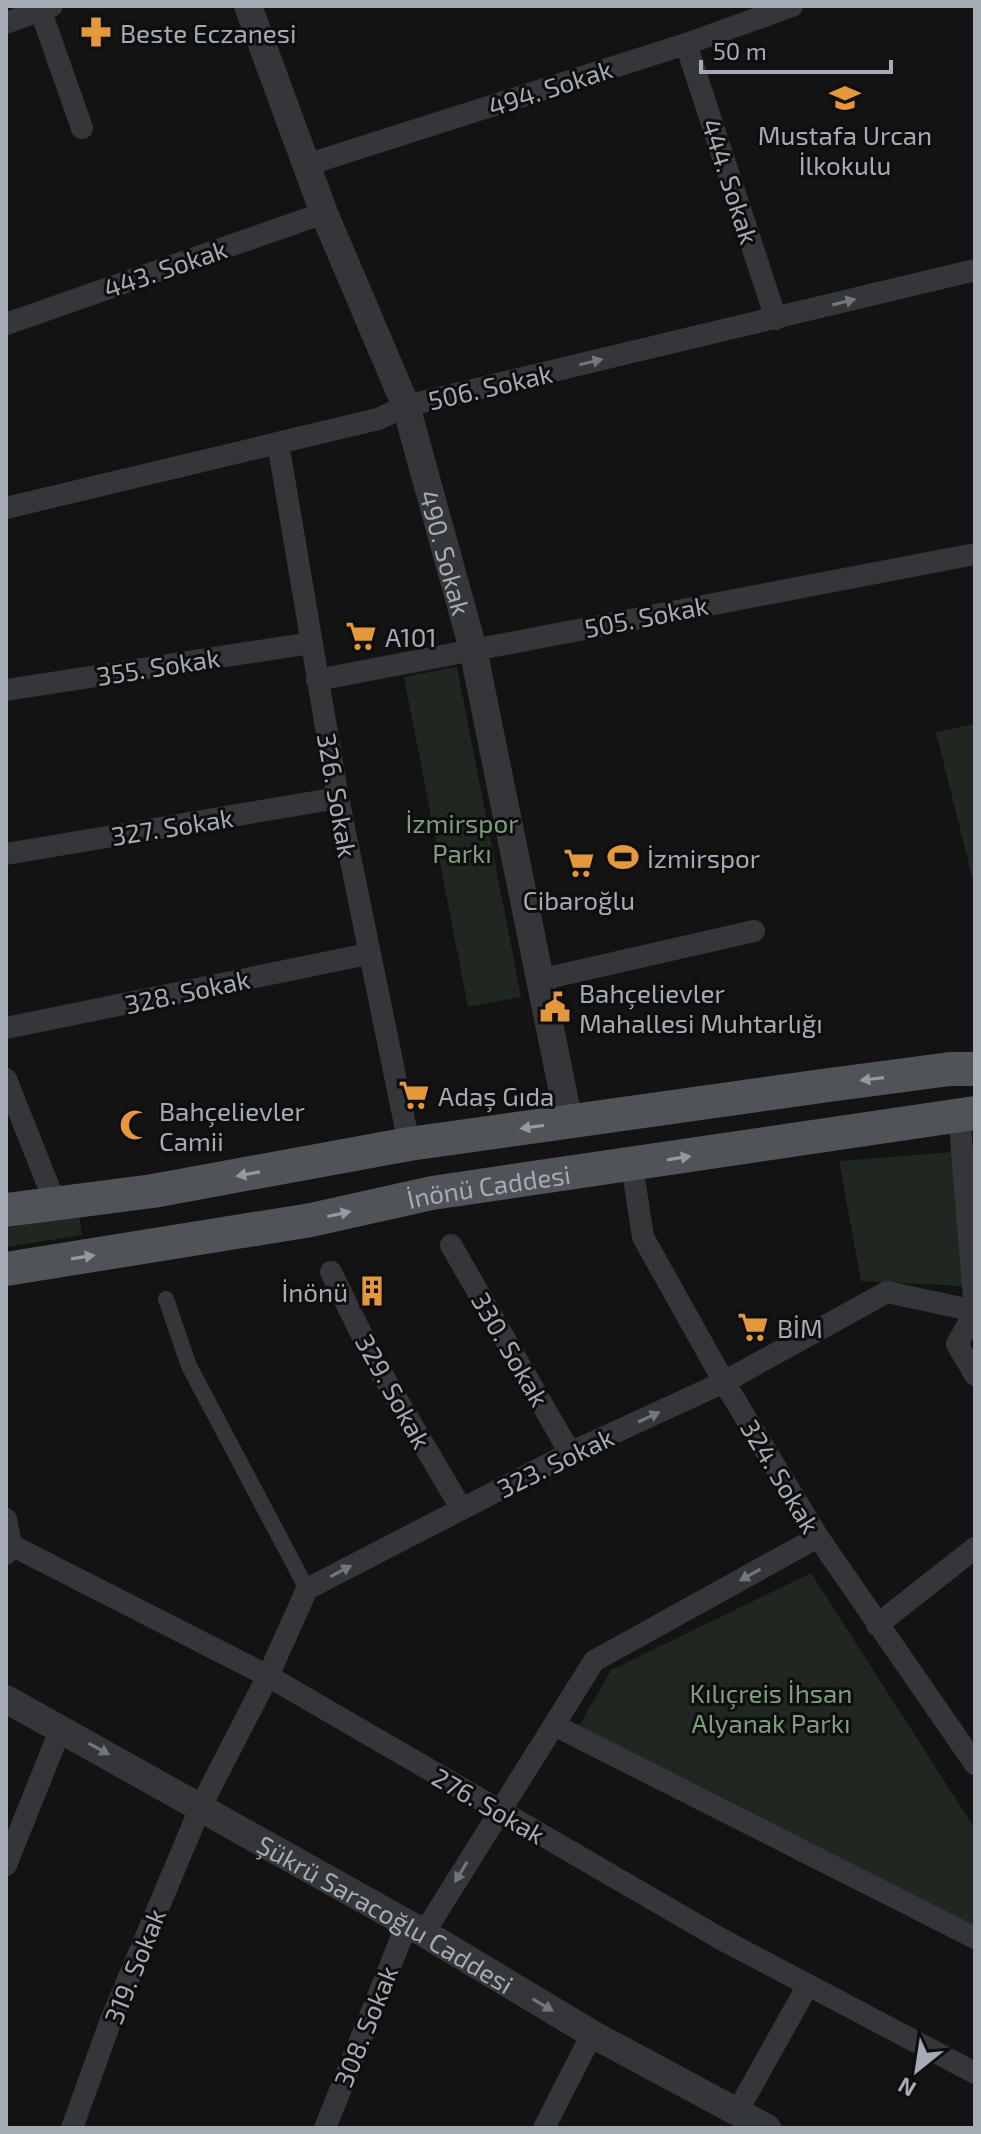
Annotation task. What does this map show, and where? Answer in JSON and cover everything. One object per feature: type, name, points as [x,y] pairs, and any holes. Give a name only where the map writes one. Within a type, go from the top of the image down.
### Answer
[{"type":"main road","name":"İnönü Caddesi","points":[[6,1210],[153,1191],[409,1144],[919,1073],[975,1069]]},
{"type":"main road","name":"İnönü Caddesi","points":[[6,1269],[311,1220],[432,1193],[967,1114]]},
{"type":"street","name":"490. Sokak","points":[[248,6],[324,213],[406,406],[473,649],[569,1122]]},
{"type":"street","name":"494. Sokak","points":[[306,165],[686,44],[792,6]]},
{"type":"street","points":[[6,23],[44,7],[82,128]]},
{"type":"street","name":"444. Sokak","points":[[686,44],[776,319]]},
{"type":"street","name":"443. Sokak","points":[[6,324],[324,213]]},
{"type":"street","name":"506. Sokak","points":[[6,508],[378,419],[406,406],[975,270]]},
{"type":"street","name":"326. Sokak","points":[[278,443],[338,798],[409,1144]]},
{"type":"street","name":"505. Sokak","points":[[317,680],[975,554]]},
{"type":"street","name":"355. Sokak","points":[[6,690],[311,643]]},
{"type":"street","name":"327. Sokak","points":[[6,854],[338,798]]},
{"type":"street","points":[[539,980],[754,931]]},
{"type":"street","name":"328. Sokak","points":[[6,1028],[368,954]]},
{"type":"street","points":[[6,1079],[56,1205]]},
{"type":"street","points":[[967,1114],[975,1311],[957,1344],[975,1375]]},
{"type":"street","name":"324. Sokak","points":[[632,1165],[643,1237],[724,1382],[818,1537],[975,1764]]},
{"type":"street","name":"330. Sokak","points":[[451,1245],[570,1453]]},
{"type":"street","name":"329. Sokak","points":[[331,1272],[376,1364],[461,1508]]},
{"type":"street","name":"323. Sokak","points":[[307,1589],[570,1453],[724,1382],[887,1292],[975,1311]]},
{"type":"street","points":[[166,1299],[189,1366],[307,1589],[268,1676]]},
{"type":"street","points":[[6,1519],[8,1549]]},
{"type":"street","name":"308. Sokak","points":[[325,2128],[415,1929],[498,1810],[594,1661],[818,1537]]},
{"type":"street","points":[[877,1625],[975,1548]]},
{"type":"street","name":"276. Sokak","points":[[8,1549],[268,1676],[808,1985],[975,2073]]},
{"type":"street","name":"319. Sokak","points":[[72,2128],[111,2020],[201,1806],[268,1676]]},
{"type":"street","name":"Şükrü Saracoğlu Caddesi","points":[[6,1699],[201,1806],[592,2034],[767,2128]]},
{"type":"street","points":[[554,1725],[975,1938]]},
{"type":"street","points":[[6,1865],[61,1728]]},
{"type":"street","points":[[737,2112],[808,1985]]},
{"type":"street","points":[[544,2128],[592,2034]]},
{"type":"green space","name":"İzmirspor Parkı","points":[[457,667],[521,997],[468,1007],[404,677]]},
{"type":"green space","points":[[975,724],[975,889],[936,732]]},
{"type":"green space","points":[[954,1152],[963,1286],[861,1281],[839,1161]]},
{"type":"green space","points":[[79,1215],[82,1235],[6,1247],[6,1228]]},
{"type":"green space","name":"Kılıçreis İhsan Alyanak Parkı","points":[[811,1573],[975,1829],[975,1928],[579,1726],[611,1670]]},
{"type":"place","name":"Beste Eczanesi","points":[[96,32]]},
{"type":"place","name":"Mustafa Urcan İlkokulu","points":[[845,98]]},
{"type":"place","name":"A101","points":[[361,636]]},
{"type":"place","name":"İzmirspor","points":[[623,857]]},
{"type":"place","name":"Cibaroğlu","points":[[579,863]]},
{"type":"place","name":"Bahçelievler Mahallesi Muhtarlığı","points":[[555,1007]]},
{"type":"place","name":"Adaş Gıda","points":[[414,1095]]},
{"type":"place","name":"Bahçelievler Camii","points":[[135,1125]]},
{"type":"place","name":"İnönü","points":[[372,1291]]},
{"type":"place","name":"BİM","points":[[753,1327]]}]
